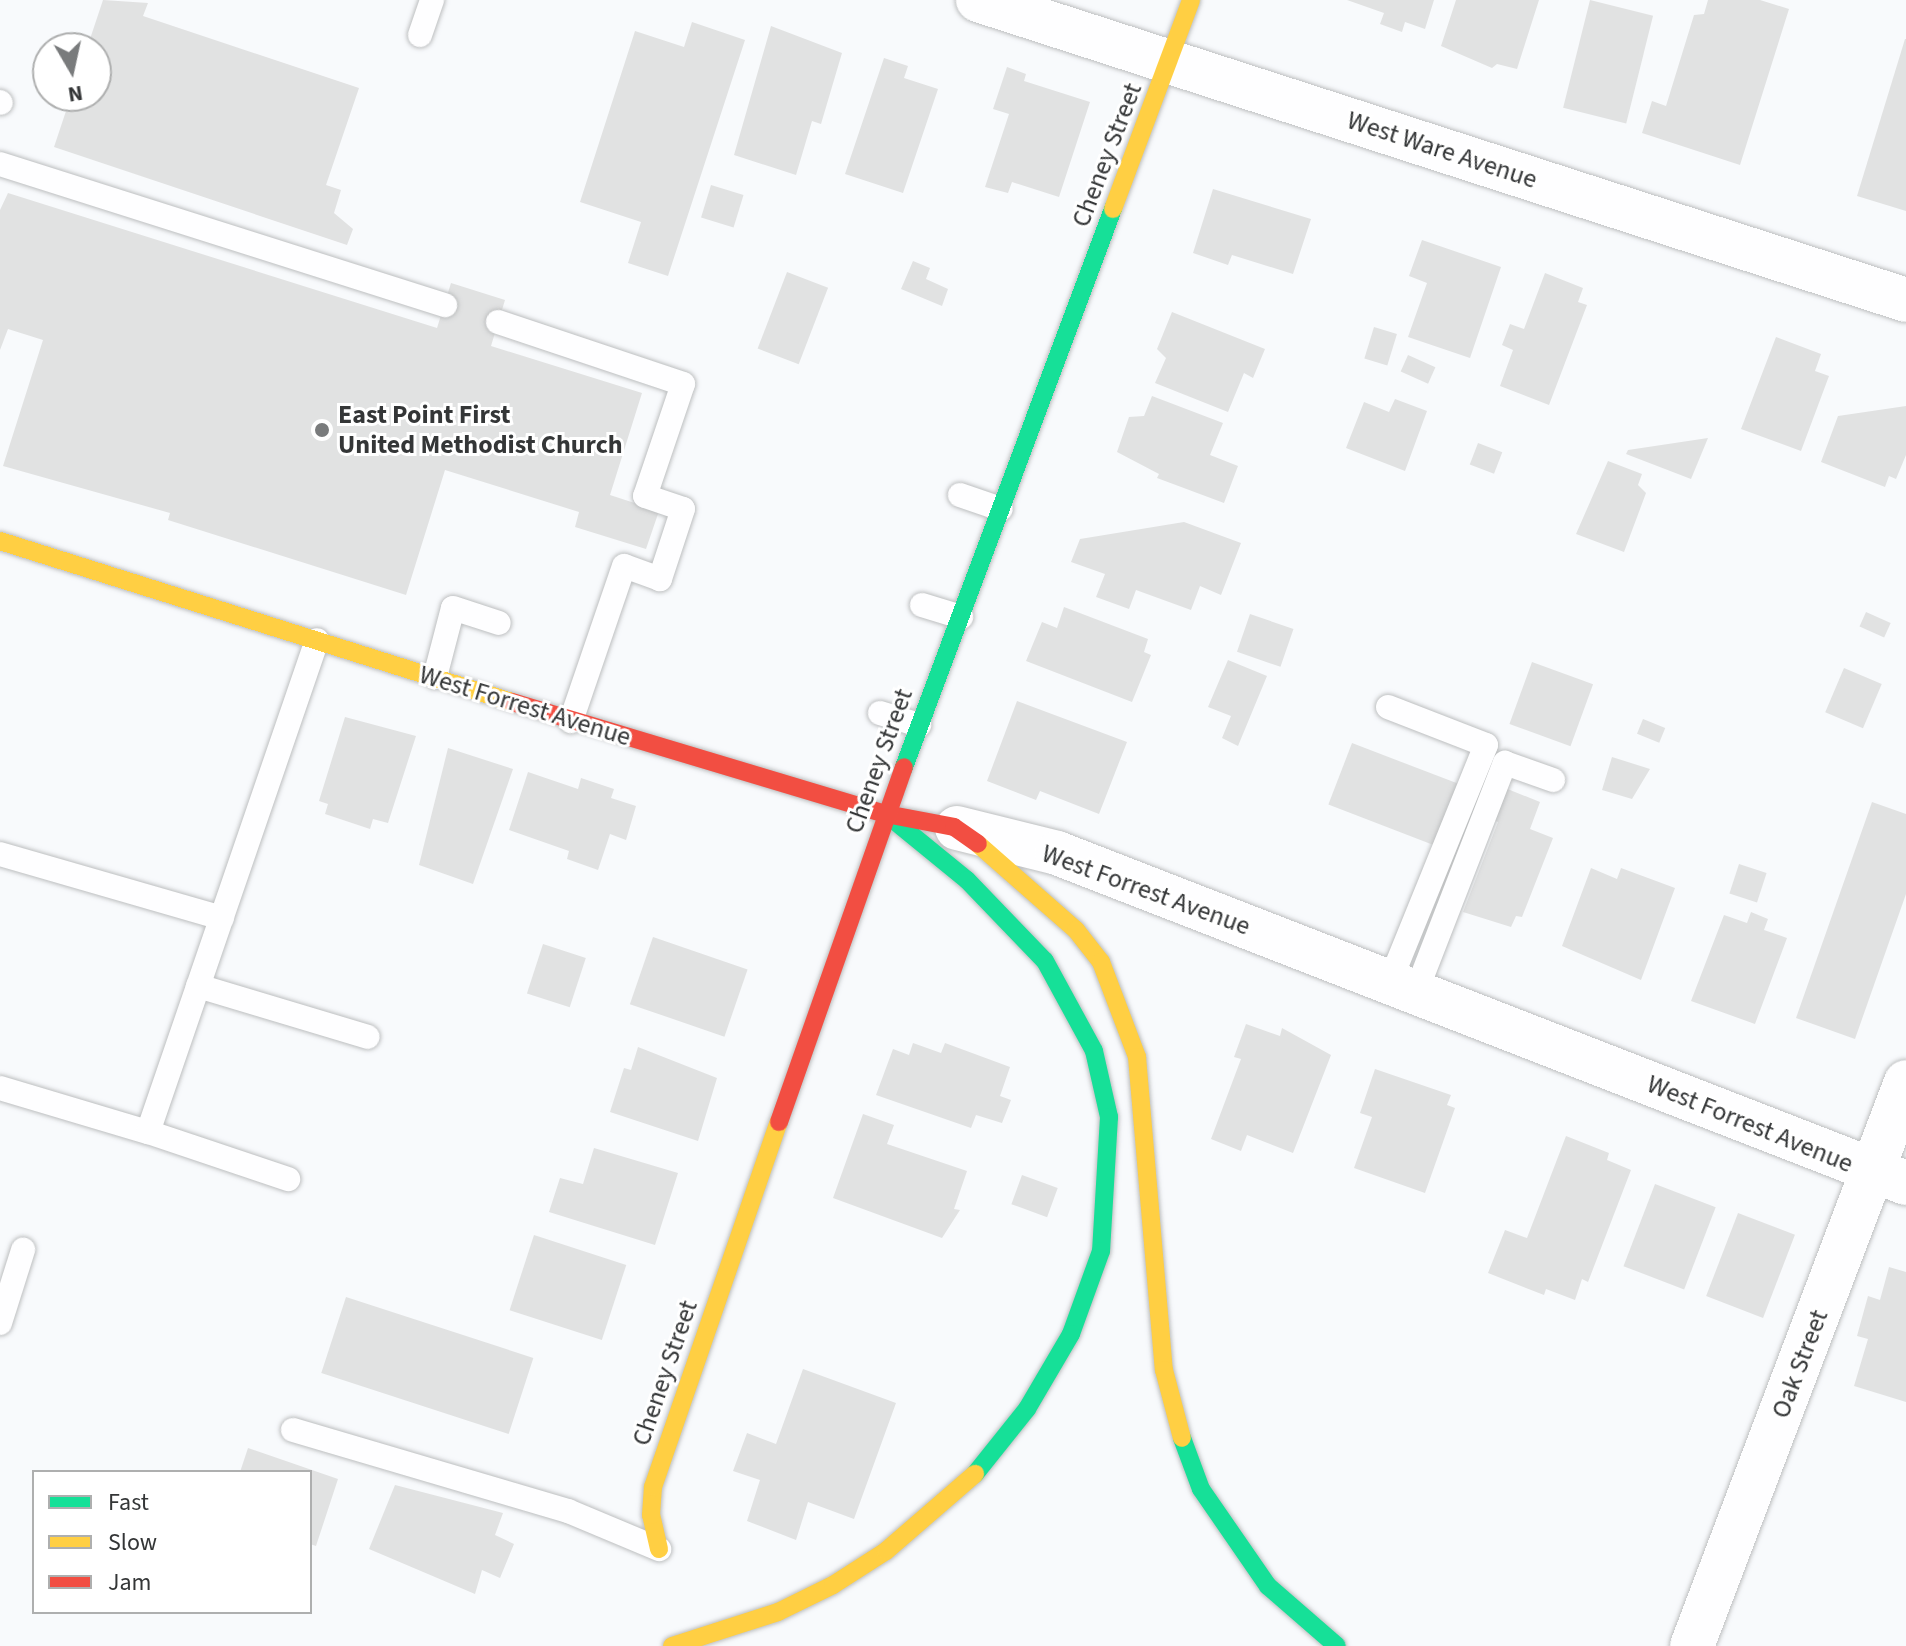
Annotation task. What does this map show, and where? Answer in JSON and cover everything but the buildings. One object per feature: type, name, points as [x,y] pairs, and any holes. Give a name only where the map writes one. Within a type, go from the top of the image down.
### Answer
[{"type":"main road","name":"Cheney Street","points":[[659,1549],[651,1515],[653,1487],[886,814],[1191,0]]},
{"type":"main road","name":"West Forrest Avenue","points":[[0,541],[571,721],[886,814],[954,827]]},
{"type":"main road","points":[[672,1646],[778,1612],[833,1585],[886,1551],[946,1502],[989,1460],[1027,1409],[1071,1334],[1101,1251],[1110,1169],[1109,1117],[1094,1051],[1078,1016],[1045,961],[967,880],[886,814]]},
{"type":"main road","points":[[954,827],[1014,872],[1076,930],[1113,987],[1137,1057],[1145,1109],[1157,1306],[1179,1429],[1201,1489],[1233,1542],[1268,1586],[1337,1646]]},
{"type":"street","name":"West Ware Avenue","points":[[978,0],[1906,300]]},
{"type":"street","name":"West Forrest Avenue","points":[[954,827],[1057,853],[1889,1178]]},
{"type":"street","name":"Oak Street","points":[[1692,1646],[1889,1178],[1906,1082]]},
{"type":"lane","points":[[420,35],[432,0]]},
{"type":"lane","points":[[0,164],[445,305]]},
{"type":"lane","points":[[498,322],[683,384],[645,496],[683,509],[660,579],[624,566],[571,721]]},
{"type":"lane","points":[[960,495],[1001,509]]},
{"type":"lane","points":[[922,605],[961,617]]},
{"type":"lane","points":[[435,677],[453,608],[499,623]]},
{"type":"lane","points":[[148,1132],[317,640]]},
{"type":"lane","points":[[1388,707],[1486,745],[1403,987]]},
{"type":"lane","points":[[880,713],[919,725]]},
{"type":"lane","points":[[1403,987],[1505,763],[1553,780]]},
{"type":"lane","points":[[0,854],[222,918]]},
{"type":"lane","points":[[198,986],[368,1037]]},
{"type":"lane","points":[[0,1088],[148,1132],[288,1179]]},
{"type":"lane","points":[[0,1323],[23,1250]]},
{"type":"lane","points":[[293,1430],[568,1511],[659,1549]]},
{"type":"traffic: fast","points":[[904,767],[1113,209]]},
{"type":"traffic: fast","points":[[891,818],[967,880],[1045,961],[1094,1051],[1109,1117],[1101,1251],[1071,1334],[1027,1409],[975,1474]]},
{"type":"traffic: fast","points":[[1182,1438],[1201,1489],[1268,1586],[1337,1646]]},
{"type":"traffic: slow","points":[[1113,209],[1191,0]]},
{"type":"traffic: slow","points":[[0,541],[512,702]]},
{"type":"traffic: slow","points":[[978,844],[1076,930],[1101,962],[1137,1057],[1164,1370],[1182,1438]]},
{"type":"traffic: slow","points":[[659,1549],[651,1515],[653,1487],[779,1122]]},
{"type":"traffic: slow","points":[[672,1646],[778,1612],[833,1585],[886,1551],[975,1474]]},
{"type":"traffic: jam","points":[[512,702],[886,814],[954,827],[978,844]]},
{"type":"traffic: jam","points":[[779,1122],[904,767]]},
{"type":"place","name":"East Point First United Methodist Church","points":[[322,430]]}]
